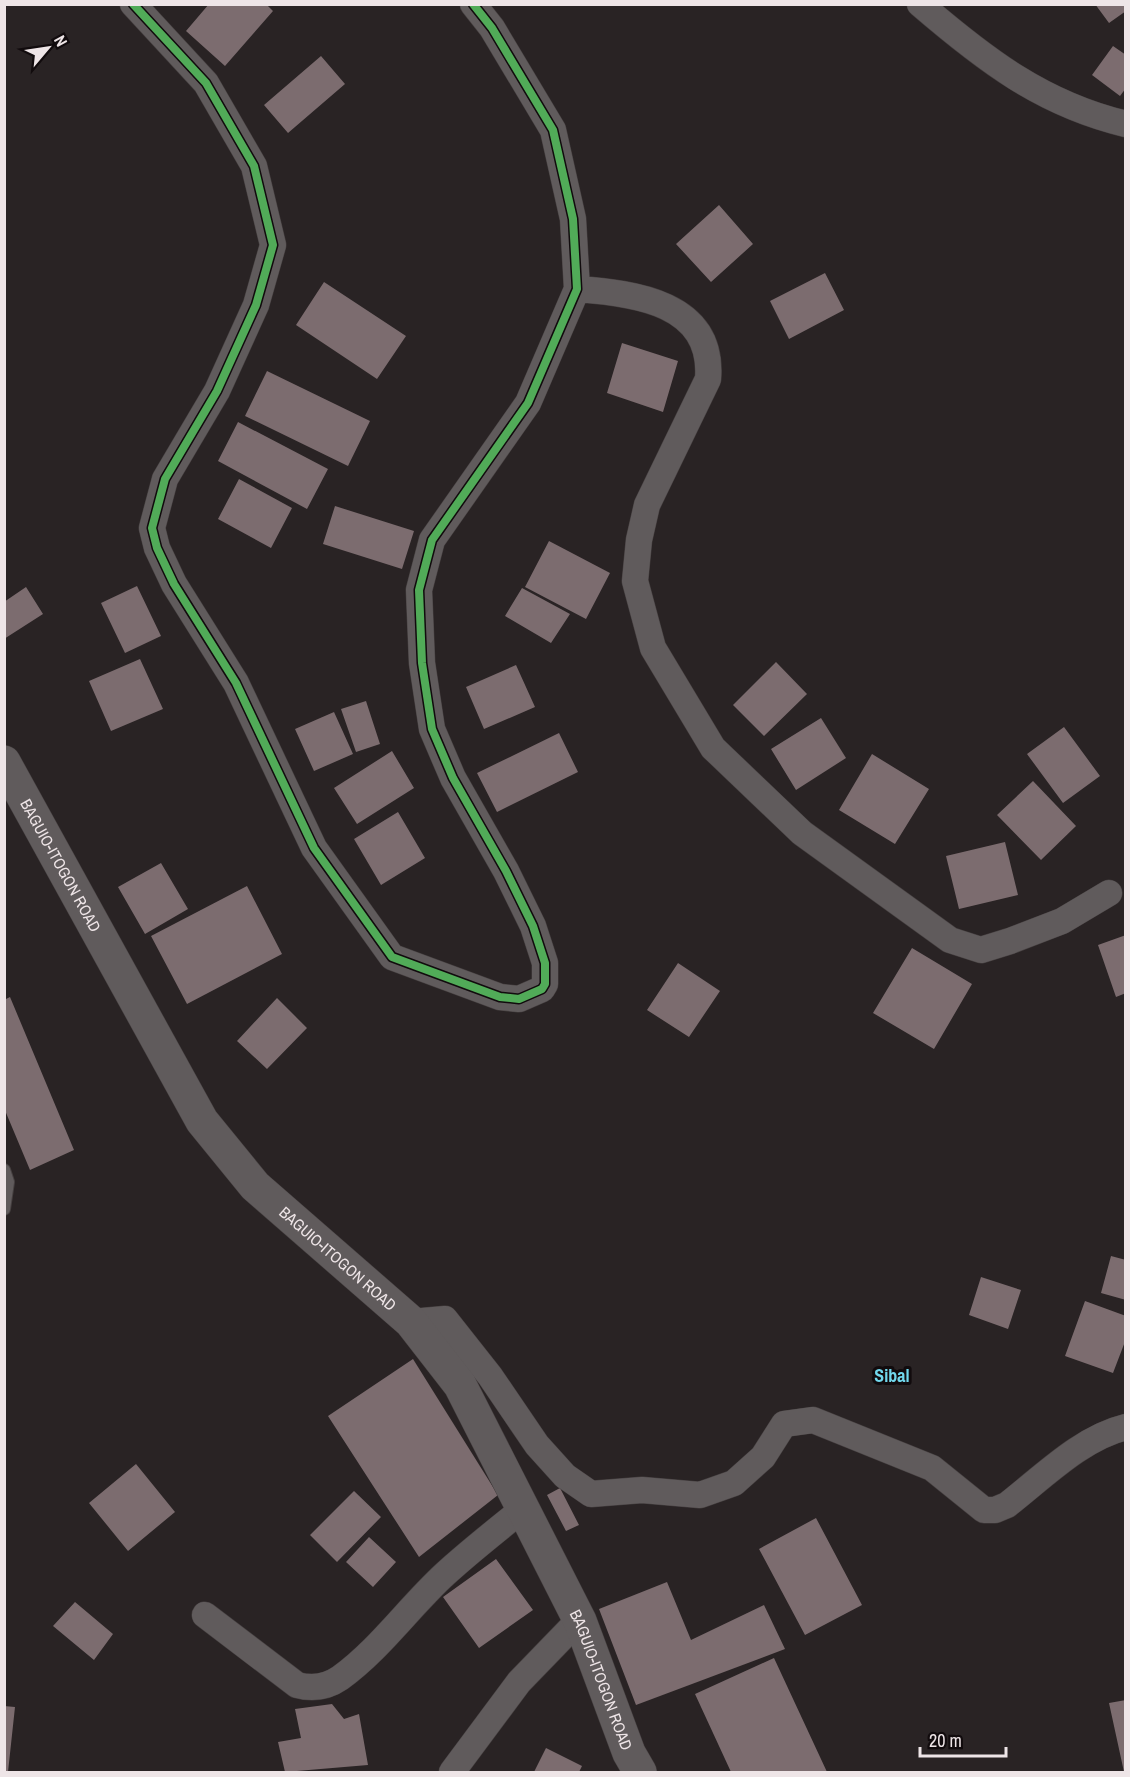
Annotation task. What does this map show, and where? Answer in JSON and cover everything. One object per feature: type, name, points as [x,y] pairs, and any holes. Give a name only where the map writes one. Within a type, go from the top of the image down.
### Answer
[{"type":"main road","name":"BAGUIO-ITOGON ROAD","points":[[4,762],[202,1121],[255,1186],[411,1322],[460,1385],[579,1620],[629,1753],[640,1773]]},
{"type":"street","points":[[133,4],[206,83],[248,155],[254,166],[273,245],[256,305],[217,392],[165,479],[152,528],[157,548],[174,584],[236,683],[314,848],[392,957],[500,997],[519,999],[542,990],[545,984],[545,963],[533,926],[511,880],[453,778],[432,729],[422,663],[419,590],[432,540],[528,403],[577,289],[573,219],[553,130],[492,28],[473,4]]},
{"type":"street","points":[[920,4],[975,52],[1035,91],[1092,116],[1125,124]]},
{"type":"street","points":[[577,289],[626,292],[669,308],[693,325],[704,342],[709,359],[708,379],[647,506],[639,540],[635,581],[653,648],[713,748],[802,833],[950,940],[981,950],[1062,921],[1109,893]]},
{"type":"street","points":[[411,1322],[445,1319],[490,1376],[537,1445],[565,1476],[591,1494],[642,1490],[700,1495],[734,1483],[764,1457],[784,1424],[813,1420],[932,1468],[984,1510],[995,1510],[1007,1504],[1077,1451],[1110,1431],[1125,1426]]},
{"type":"street","points":[[205,1615],[297,1685],[310,1688],[323,1686],[339,1679],[383,1639],[444,1574],[523,1509]]},
{"type":"street","points":[[452,1773],[519,1682],[579,1620]]},
{"type":"lane","points":[[4,1170],[8,1182],[4,1209]]},
{"type":"building","points":[[209,4],[266,4],[273,11],[225,66],[186,31]]},
{"type":"building","points":[[1095,4],[1126,4],[1126,11],[1109,23]]},
{"type":"building","points":[[1113,46],[1126,55],[1126,88],[1120,96],[1092,75]]},
{"type":"building","points":[[321,56],[345,84],[288,133],[264,105]]},
{"type":"building","points":[[719,205],[753,244],[711,282],[676,244]]},
{"type":"building","points":[[825,273],[844,310],[789,339],[770,301]]},
{"type":"building","points":[[324,282],[406,336],[377,379],[296,325]]},
{"type":"building","points":[[622,343],[678,361],[663,412],[607,393]]},
{"type":"building","points":[[267,371],[370,421],[348,466],[245,416]]},
{"type":"building","points":[[238,422],[328,469],[307,509],[218,461]]},
{"type":"building","points":[[239,479],[292,508],[271,548],[218,519]]},
{"type":"building","points":[[335,506],[414,531],[402,569],[323,544]]},
{"type":"building","points":[[549,541],[610,573],[586,619],[525,587]]},
{"type":"building","points":[[137,586],[161,636],[125,653],[101,603]]},
{"type":"building","points":[[26,587],[43,614],[4,639],[4,602]]},
{"type":"building","points":[[522,588],[570,614],[551,643],[505,616]]},
{"type":"building","points":[[140,659],[163,709],[111,731],[89,681]]},
{"type":"building","points":[[776,662],[807,694],[764,736],[733,705]]},
{"type":"building","points":[[516,665],[535,707],[484,729],[466,687]]},
{"type":"building","points":[[366,701],[380,744],[356,752],[341,709]]},
{"type":"building","points":[[334,712],[353,754],[314,771],[295,729]]},
{"type":"building","points":[[821,718],[846,758],[796,790],[771,749]]},
{"type":"building","points":[[1064,727],[1100,776],[1063,803],[1027,754]]},
{"type":"building","points":[[559,733],[578,772],[497,812],[477,773]]},
{"type":"building","points":[[392,751],[414,788],[357,824],[334,788]]},
{"type":"building","points":[[872,754],[929,789],[895,844],[839,810]]},
{"type":"building","points":[[1033,781],[1076,826],[1041,860],[997,815]]},
{"type":"building","points":[[398,812],[425,858],[381,885],[354,839]]},
{"type":"building","points":[[1005,842],[1018,895],[959,909],[946,856]]},
{"type":"building","points":[[161,863],[188,909],[145,934],[118,887]]},
{"type":"building","points":[[247,886],[282,954],[187,1004],[151,936]]},
{"type":"building","points":[[1126,935],[1126,993],[1116,997],[1098,945]]},
{"type":"building","points":[[912,948],[972,984],[934,1049],[873,1013]]},
{"type":"building","points":[[678,963],[720,991],[689,1037],[647,1010]]},
{"type":"building","points":[[10,997],[74,1150],[30,1170],[4,1108],[4,1000]]},
{"type":"building","points":[[277,998],[307,1028],[267,1069],[237,1041]]},
{"type":"building","points":[[1111,1256],[1126,1260],[1126,1300],[1101,1293]]},
{"type":"building","points":[[981,1277],[1021,1290],[1008,1329],[969,1315]]},
{"type":"building","points":[[1085,1301],[1126,1316],[1126,1339],[1113,1373],[1065,1356]]},
{"type":"building","points":[[413,1359],[498,1495],[419,1557],[328,1416]]},
{"type":"building","points":[[136,1464],[175,1512],[128,1551],[89,1503]]},
{"type":"building","points":[[560,1488],[579,1525],[566,1531],[547,1495]]},
{"type":"building","points":[[354,1491],[381,1517],[337,1562],[310,1535]]},
{"type":"building","points":[[816,1518],[862,1605],[805,1635],[759,1549]]},
{"type":"building","points":[[369,1537],[396,1562],[373,1587],[346,1562]]},
{"type":"building","points":[[496,1559],[533,1610],[479,1648],[443,1597]]},
{"type":"building","points":[[667,1582],[691,1640],[764,1605],[785,1649],[636,1705],[599,1609]]},
{"type":"building","points":[[75,1602],[113,1634],[94,1660],[53,1626]]},
{"type":"building","points":[[774,1658],[827,1772],[731,1772],[695,1694]]},
{"type":"building","points":[[1126,1700],[1126,1772],[1124,1772],[1109,1703]]},
{"type":"building","points":[[332,1704],[344,1719],[359,1714],[368,1765],[285,1772],[278,1742],[301,1738],[295,1709]]},
{"type":"building","points":[[4,1706],[15,1707],[8,1772],[4,1772]]},
{"type":"building","points":[[546,1748],[582,1766],[579,1772],[534,1772]]},
{"type":"cycle path","points":[[133,4],[206,83],[254,166],[273,245],[256,305],[217,391],[165,479],[152,528],[157,548],[174,584],[236,683],[314,848],[392,957],[500,997],[519,999],[542,989],[545,984],[545,963],[533,926],[506,871],[453,778],[432,729],[422,663],[419,590],[432,540],[528,403],[577,289],[573,219],[553,130],[492,28],[473,4]]},
{"type":"district","name":"Sibal","points":[[892,1375]]}]
